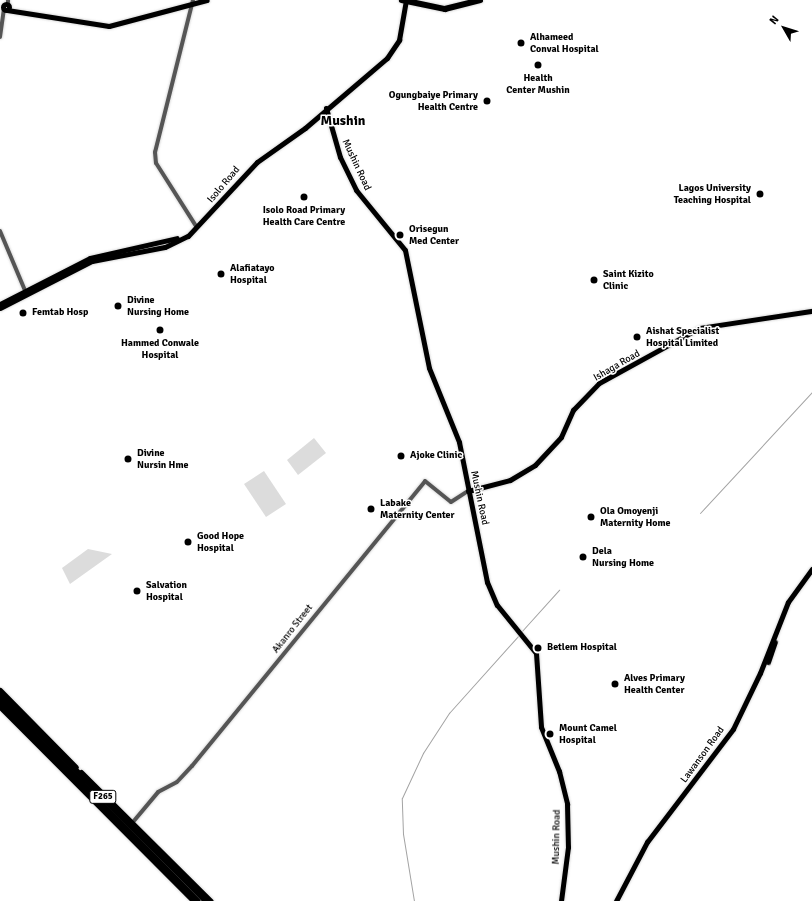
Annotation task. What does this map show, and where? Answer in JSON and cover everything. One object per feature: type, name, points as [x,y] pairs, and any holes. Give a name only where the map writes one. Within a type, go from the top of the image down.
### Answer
[{"type":"highway","points":[[405,0],[438,6],[473,0]]},
{"type":"highway","points":[[405,0],[445,9],[480,0]]},
{"type":"highway","name":"F265","points":[[0,694],[206,901]]},
{"type":"highway","name":"F265","points":[[0,701],[198,901]]},
{"type":"main road","points":[[5,5],[16,10],[73,23],[109,26],[206,0]]},
{"type":"main road","name":"Isolo Road","points":[[148,248],[172,240],[196,226],[257,162],[326,108],[390,54],[399,40],[405,0]]},
{"type":"main road","name":"Isolo Road","points":[[0,304],[90,258],[148,248],[188,236],[256,160],[307,124],[336,96],[382,60],[397,40],[405,0]]},
{"type":"main road","name":"Mushin Road","points":[[326,108],[340,157],[356,190],[405,250],[425,353],[454,425],[470,490],[488,582],[497,605],[536,653],[542,727],[559,771],[566,804],[568,847],[561,901]]},
{"type":"main road","name":"Isolo Road","points":[[0,308],[25,292]]},
{"type":"main road","name":"Ishaga Road","points":[[470,490],[510,480],[535,465],[561,437],[573,410],[599,383],[699,328],[812,312]]},
{"type":"main road","name":"Lawanson Road","points":[[616,901],[647,842],[727,740],[757,680],[788,602],[812,569]]},
{"type":"main road","name":"Lawanson Road","points":[[619,901],[642,854],[734,730],[763,676],[788,607],[812,574]]},
{"type":"main road","points":[[0,690],[211,901]]},
{"type":"main road","points":[[0,706],[193,901]]},
{"type":"street","points":[[192,3],[155,152],[156,163],[196,226]]},
{"type":"street","points":[[0,37],[5,5]]},
{"type":"street","points":[[0,231],[25,292]]},
{"type":"street","name":"Akanro Street","points":[[133,822],[158,792],[177,782],[192,766],[425,481],[451,502],[470,490]]},
{"type":"shaded area","points":[[314,438],[326,453],[298,475],[287,460]]},
{"type":"shaded area","points":[[264,471],[286,504],[266,517],[244,484]]},
{"type":"shaded area","points":[[88,549],[112,554],[70,584],[62,568]]},
{"type":"waterway","points":[[700,513],[812,392]]},
{"type":"waterway","points":[[521,632],[559,590]]},
{"type":"waterway","points":[[414,901],[403,834],[402,798],[423,753],[449,713],[519,635]]},
{"type":"place","name":"Alhameed Conval Hospital","points":[[521,43]]},
{"type":"place","name":"Health Center Mushin","points":[[538,65]]},
{"type":"place","name":"Ogungbaiye Primary Health Centre","points":[[487,101]]},
{"type":"place","name":"Lagos University Teaching Hospital","points":[[760,194]]},
{"type":"place","name":"Isolo Road Primary Health Care Centre","points":[[304,197]]},
{"type":"place","name":"Orisegun Med Center","points":[[400,235]]},
{"type":"place","name":"Alafiatayo Hospital","points":[[221,274]]},
{"type":"place","name":"Saint Kizito Clinic","points":[[594,280]]},
{"type":"place","name":"Divine Nursing Home","points":[[118,306]]},
{"type":"place","name":"Femtab Hosp","points":[[23,313]]},
{"type":"place","name":"Hammed Conwale Hospital","points":[[160,330]]},
{"type":"place","name":"Aishat Specialist Hospital Limited","points":[[637,337]]},
{"type":"place","name":"Ajoke Clinic","points":[[401,456]]},
{"type":"place","name":"Divine Nursin Hme","points":[[128,459]]},
{"type":"place","name":"Labake Maternity Center","points":[[371,509]]},
{"type":"place","name":"Ola Omoyenji Maternity Home","points":[[591,517]]},
{"type":"place","name":"Good Hope Hospital","points":[[188,542]]},
{"type":"place","name":"Dela Nursing Home","points":[[583,557]]},
{"type":"place","name":"Salvation Hospital","points":[[137,591]]},
{"type":"place","name":"Betlem Hospital","points":[[538,648]]},
{"type":"place","name":"Alves Primary Health Center","points":[[615,684]]},
{"type":"place","name":"Mount Camel Hospital","points":[[550,734]]},
{"type":"district","name":"Mushin","points":[[343,121]]}]
